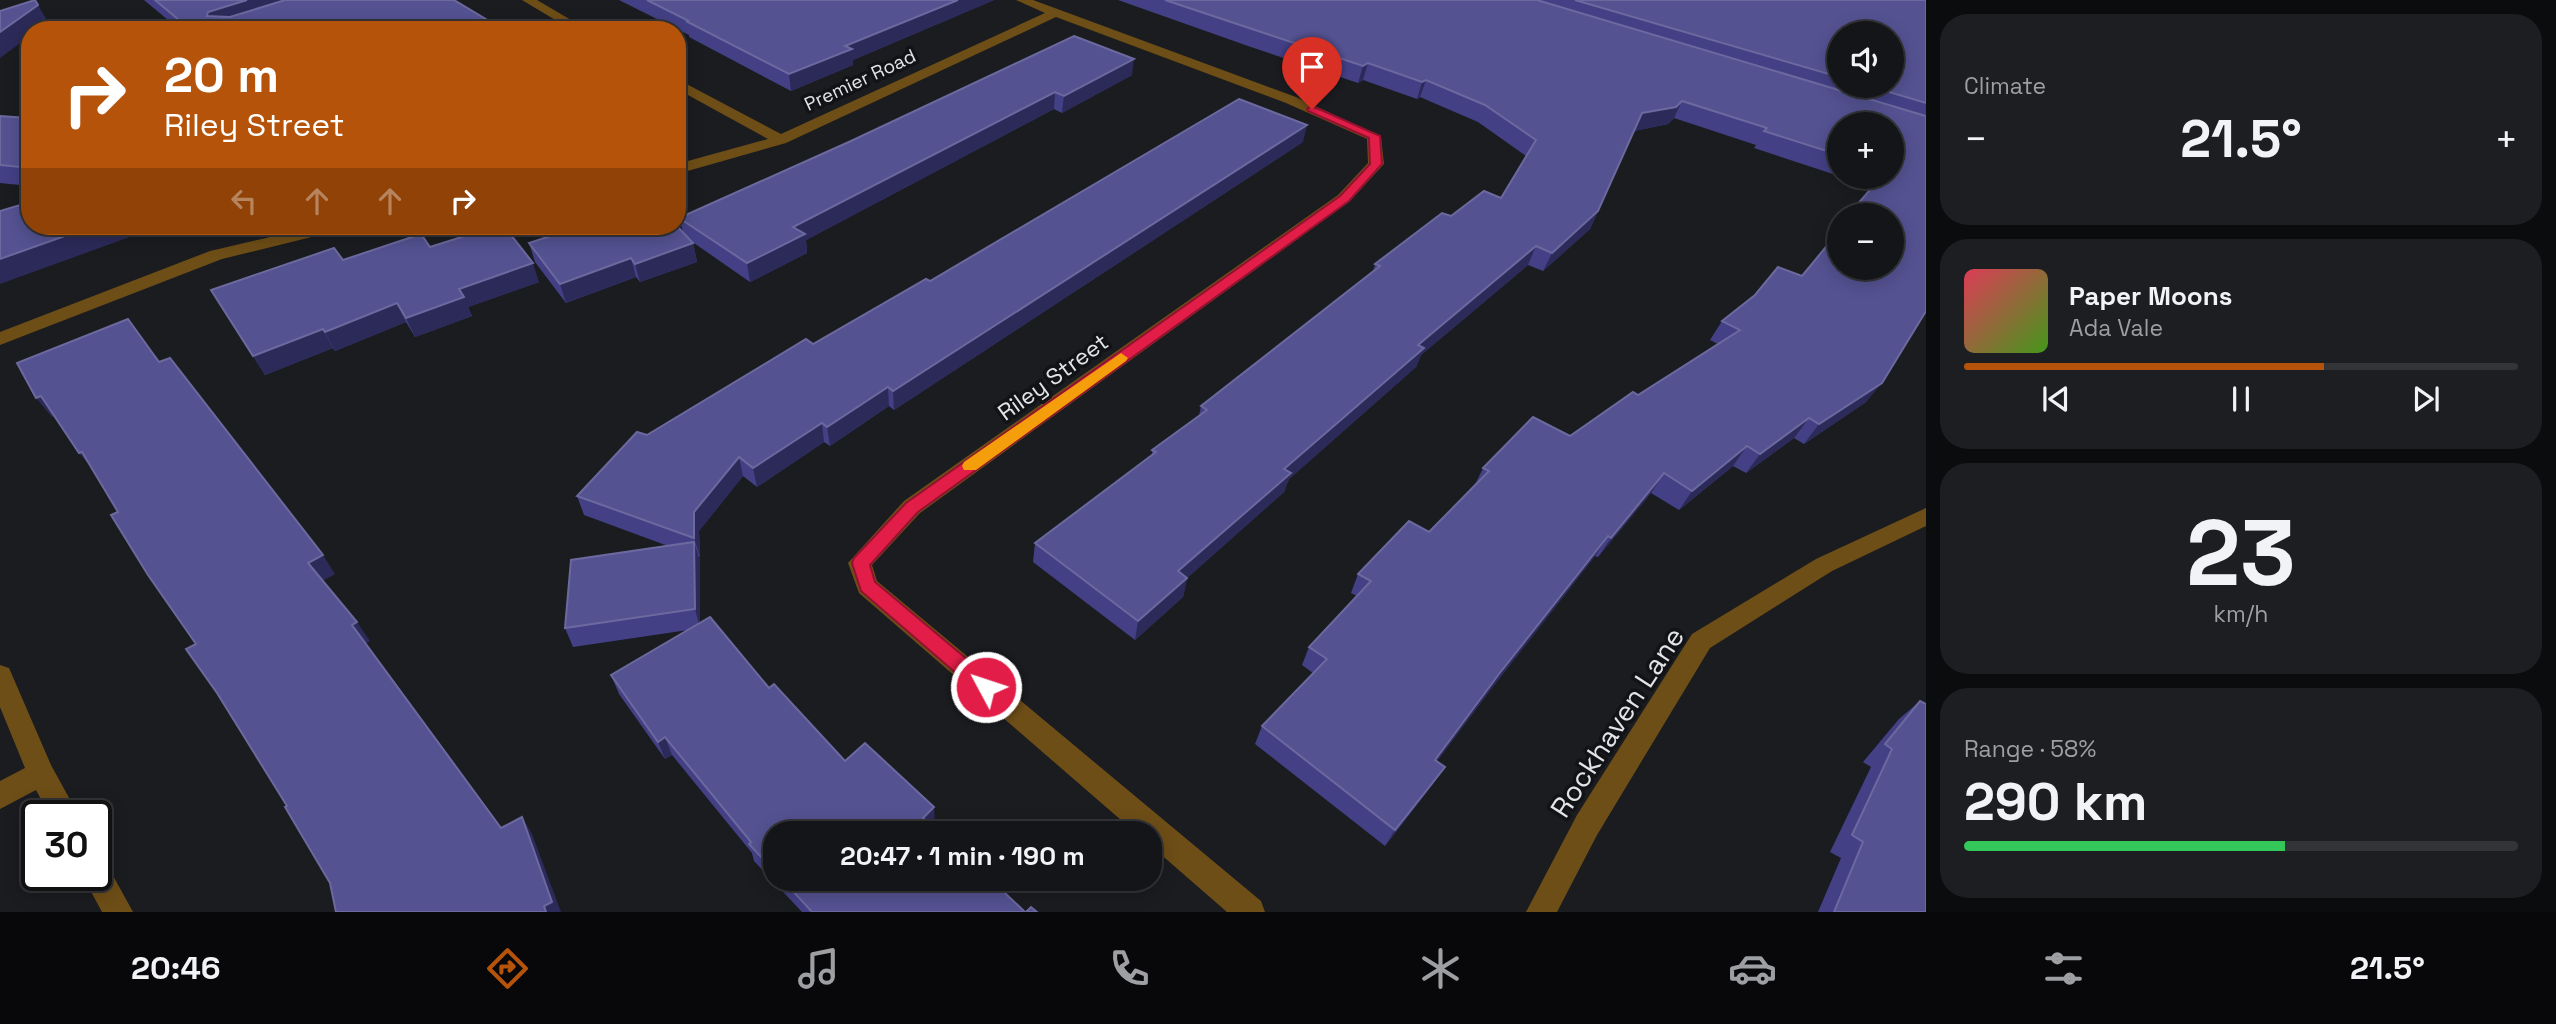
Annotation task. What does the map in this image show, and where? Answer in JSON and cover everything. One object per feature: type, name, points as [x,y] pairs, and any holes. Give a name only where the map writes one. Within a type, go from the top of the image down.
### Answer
[{"type":"street","points":[[528,0],[566,21]]},
{"type":"street","name":"Riley Street","points":[[1022,0],[1291,100],[1374,136],[1376,164],[1345,198],[912,507],[860,563],[867,586],[1250,912]]},
{"type":"street","name":"Premier Road","points":[[686,166],[781,140],[1054,13]]},
{"type":"street","points":[[686,88],[781,140]]},
{"type":"street","points":[[0,339],[216,255],[300,235]]},
{"type":"street","name":"Rockhaven Lane","points":[[1541,912],[1587,825],[1701,641],[1824,565],[1926,516]]},
{"type":"street","points":[[0,676],[41,773],[56,800]]},
{"type":"street","points":[[0,796],[41,773]]},
{"type":"street","points":[[106,891],[118,912]]},
{"type":"building","points":[[35,0],[38,5],[0,32],[0,11]]},
{"type":"building","points":[[155,0],[247,0],[208,12],[207,16],[230,17],[285,0],[454,0],[489,21],[382,21],[180,21]]},
{"type":"building","points":[[647,0],[958,0],[845,46],[852,49],[789,74]]},
{"type":"building","points":[[1165,0],[1537,0],[1827,86],[1827,98],[1866,98],[1926,116],[1926,311],[1882,383],[1819,424],[1809,418],[1760,454],[1747,446],[1692,491],[1664,473],[1611,538],[1608,536],[1499,674],[1435,760],[1445,767],[1395,830],[1262,726],[1327,659],[1309,647],[1371,581],[1358,574],[1409,521],[1429,532],[1489,471],[1483,468],[1533,417],[1570,436],[1633,392],[1638,395],[1740,330],[1722,321],[1755,295],[1778,267],[1802,276],[1827,246],[1827,280],[1904,280],[1904,203],[1859,203],[1871,189],[1904,189],[1904,112],[1827,112],[1827,151],[1764,131],[1767,128],[1682,101],[1676,107],[1642,113],[1598,211],[1552,253],[1536,246],[1418,345],[1424,348],[1284,469],[1291,473],[1178,571],[1187,578],[1138,621],[1035,543],[1156,452],[1152,450],[1207,410],[1201,406],[1380,266],[1375,264],[1442,213],[1451,216],[1484,191],[1501,198],[1536,140],[1485,105],[1426,80],[1422,82],[1368,63],[1363,66]]},
{"type":"building","points":[[1575,0],[1926,0],[1926,103],[1904,96],[1904,21],[1827,21],[1827,74]]},
{"type":"building","points":[[1074,36],[1134,59],[1064,96],[1055,92],[793,227],[805,234],[747,263],[686,223],[686,215]]},
{"type":"building","points":[[1239,99],[1307,125],[893,391],[888,387],[827,427],[822,423],[753,468],[739,457],[694,512],[694,538],[577,496],[637,432],[647,435],[806,339],[813,344],[926,279],[930,281]]},
{"type":"building","points":[[0,116],[21,118],[21,167],[0,165]]},
{"type":"building","points":[[21,205],[21,235],[68,235],[0,259],[0,211]]},
{"type":"building","points":[[418,235],[422,235],[430,247],[468,235],[511,235],[533,263],[459,289],[464,297],[406,318],[397,303],[325,332],[323,329],[253,356],[211,290],[334,248],[343,260]]},
{"type":"building","points":[[553,235],[685,235],[693,243],[635,264],[631,258],[560,284],[529,243]]},
{"type":"building","points":[[128,319],[159,362],[170,358],[323,555],[308,563],[357,622],[352,625],[501,828],[522,817],[552,902],[544,906],[546,912],[336,912],[330,883],[285,807],[287,806],[217,693],[186,649],[196,644],[148,575],[111,515],[118,512],[82,452],[79,453],[41,396],[36,398],[17,363]]},
{"type":"building","points":[[694,542],[695,609],[565,628],[571,560]]},
{"type":"building","points":[[710,617],[769,688],[774,684],[845,761],[865,743],[934,807],[923,818],[926,821],[763,821],[763,859],[665,737],[658,742],[611,675]]},
{"type":"building","points":[[1920,701],[1926,704],[1926,912],[1834,912],[1863,842],[1852,835],[1892,749],[1885,744]]},
{"type":"building","points":[[793,891],[1003,891],[1025,912],[812,912]]},
{"type":"slow traffic","points":[[970,466],[1121,358]]},
{"type":"route","points":[[986,687],[867,586],[860,563],[912,507],[1345,198],[1376,164],[1374,136],[1312,109]]}]
